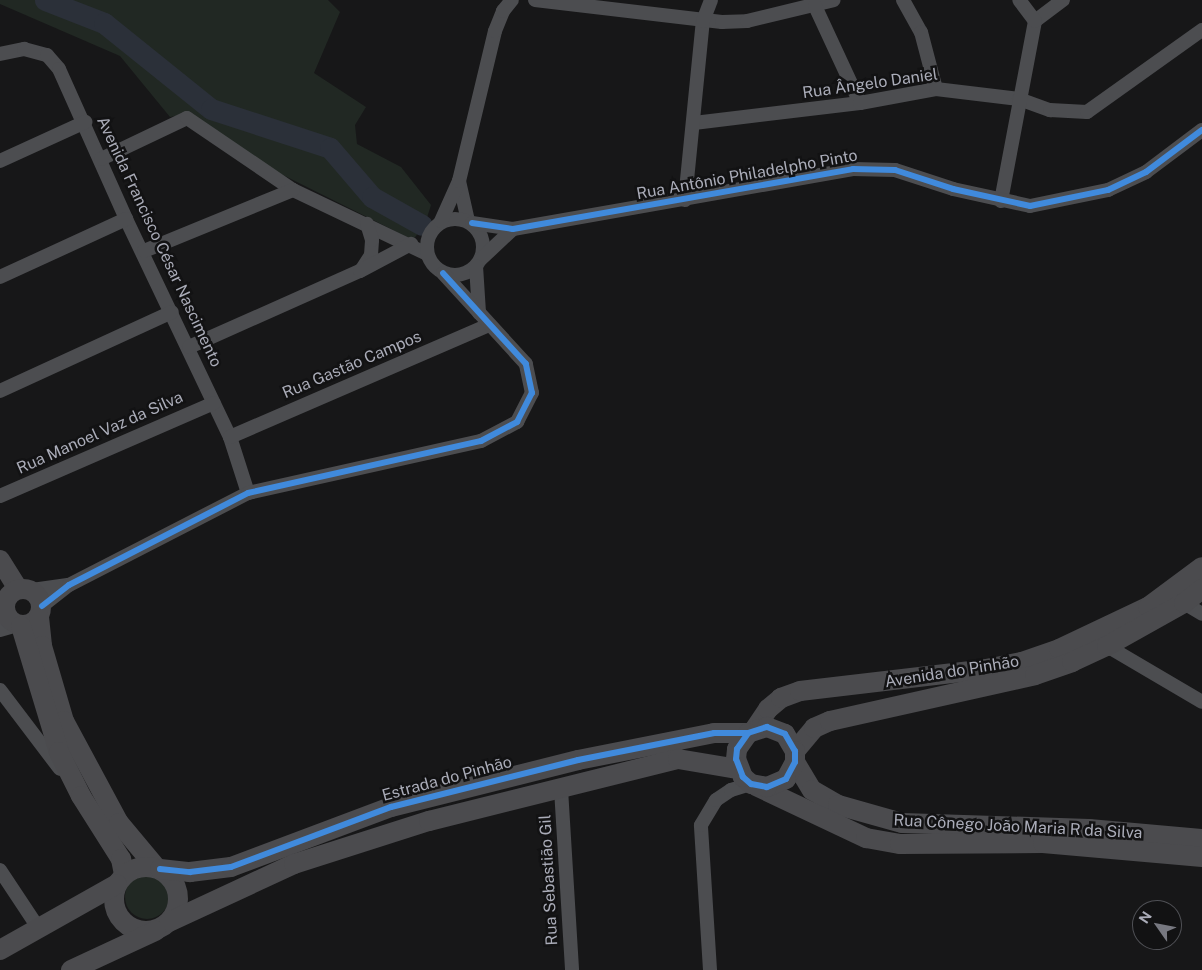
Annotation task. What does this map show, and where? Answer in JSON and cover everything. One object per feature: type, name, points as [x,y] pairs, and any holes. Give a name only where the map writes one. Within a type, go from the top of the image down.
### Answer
[{"type":"street","points":[[427,254],[429,235],[441,221],[460,181],[495,31],[503,11],[512,0]]},
{"type":"street","points":[[535,0],[703,21],[747,21],[834,0]]},
{"type":"street","points":[[685,200],[703,21],[710,0]]},
{"type":"street","points":[[902,0],[921,32],[936,89]]},
{"type":"street","points":[[1019,0],[1034,21]]},
{"type":"street","points":[[1002,201],[1034,21],[1063,0]]},
{"type":"street","points":[[815,6],[860,103]]},
{"type":"street","name":"Rua Ângelo Daniel","points":[[694,123],[860,103],[936,89],[1019,100],[1050,110],[1086,112],[1202,30]]},
{"type":"street","name":"Avenida Francisco César Nascimento","points":[[0,54],[24,49],[47,55],[60,69],[85,122],[126,219],[144,251],[230,437],[248,493]]},
{"type":"street","points":[[16,609],[68,585],[248,493],[481,441],[517,422],[532,392],[531,377],[526,364],[427,254],[411,244],[293,190],[187,118],[101,159]]},
{"type":"street","points":[[0,161],[85,122]]},
{"type":"street","name":"Rua Antônio Philadelpho Pinto","points":[[470,222],[492,228],[513,229],[853,169],[895,170],[1002,201],[1030,206],[1108,190],[1146,172],[1202,130]]},
{"type":"street","points":[[460,181],[470,222],[483,243],[478,263],[479,313]]},
{"type":"street","points":[[144,251],[293,190]]},
{"type":"street","points":[[441,221],[457,218],[470,222]]},
{"type":"street","points":[[0,277],[126,219]]},
{"type":"street","points":[[360,271],[372,255],[372,240],[367,224]]},
{"type":"street","points":[[443,273],[460,275],[478,263],[513,229]]},
{"type":"street","points":[[189,347],[360,271],[411,244]]},
{"type":"street","points":[[0,391],[172,312]]},
{"type":"street","name":"Rua Gastão Campos","points":[[230,437],[489,325]]},
{"type":"street","name":"Rua Manoel Vaz da Silva","points":[[0,496],[214,402]]},
{"type":"street","points":[[0,560],[58,752],[81,796]]},
{"type":"street","name":"Avenida do Pinhão","points":[[751,731],[768,709],[781,698],[800,691],[986,669],[1037,657],[1148,607],[1202,567]]},
{"type":"street","points":[[71,970],[294,864],[429,821],[678,759],[777,785],[786,779],[795,757],[814,728],[830,721],[1035,675],[1107,646],[1184,603],[1202,589]]},
{"type":"street","points":[[1184,603],[1202,614]]},
{"type":"street","points":[[0,690],[81,796],[121,858],[121,880],[114,904],[123,922],[140,931],[164,926],[179,904],[178,893],[168,875],[158,868],[119,823],[64,721],[42,646],[16,609]]},
{"type":"street","points":[[1107,646],[1202,702]]},
{"type":"street","points":[[749,779],[736,749],[751,731],[776,729],[792,742],[795,757]]},
{"type":"street","name":"Estrada do Pinhão","points":[[158,868],[190,872],[231,867],[391,807],[661,741],[714,733],[751,731]]},
{"type":"street","name":"Rua Cônego João Maria R da Silva","points":[[795,757],[812,790],[838,806],[902,823],[1089,829],[1202,839]]},
{"type":"street","points":[[710,970],[701,825],[716,800],[749,779]]},
{"type":"street","name":"Rua Cônego João Maria R da Silva","points":[[749,779],[866,838],[900,844],[1043,843],[1202,857]]},
{"type":"street","name":"Rua Sebastião Gil","points":[[561,789],[572,970]]},
{"type":"street","points":[[0,950],[38,926],[121,880],[136,868],[158,868]]},
{"type":"street","points":[[0,870],[38,926]]},
{"type":"shaded area","points":[[0,0],[328,0],[340,12],[314,73],[366,107],[355,125],[357,144],[401,167],[431,205],[425,224],[413,240],[277,172],[187,114],[170,117],[120,56],[0,4]]},
{"type":"shaded area","points":[[147,875],[159,879],[165,885],[169,897],[165,909],[159,915],[147,919],[135,915],[129,909],[125,897],[129,885],[135,879]]},
{"type":"waterway","points":[[45,0],[104,23],[211,109],[330,148],[372,197],[422,225]]},
{"type":"cycle path","points":[[472,223],[513,229],[853,169],[895,170],[953,189],[1030,206],[1108,190],[1146,172],[1202,130]]},
{"type":"cycle path","points":[[42,606],[69,585],[248,493],[481,441],[517,422],[532,393],[526,364],[443,273]]},
{"type":"cycle path","points":[[160,869],[190,872],[231,867],[391,807],[578,760],[714,733],[748,733],[767,727],[785,734],[795,751],[795,762],[786,779],[767,787],[751,784],[743,777],[736,759],[737,749],[748,733]]}]
